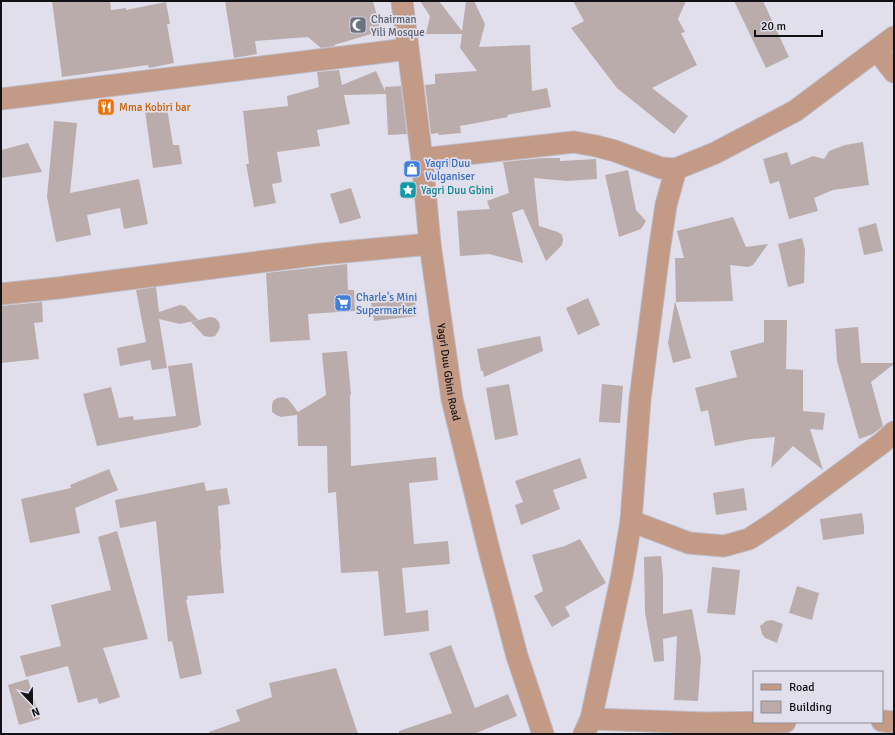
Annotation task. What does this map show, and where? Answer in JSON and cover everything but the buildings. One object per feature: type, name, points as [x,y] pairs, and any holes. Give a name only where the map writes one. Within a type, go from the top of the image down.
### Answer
[{"type":"street","name":"Yagri Duu Gbini Road","points":[[402,1],[422,159],[430,244],[452,398],[513,641],[543,734]]},
{"type":"street","points":[[422,159],[574,142],[615,151],[661,168],[676,169],[715,153],[795,112],[894,38]]},
{"type":"street","points":[[1,99],[408,49]]},
{"type":"street","points":[[877,50],[894,72]]},
{"type":"street","points":[[676,169],[666,205],[658,252],[640,399],[630,521],[622,575],[587,726],[753,722]]},
{"type":"street","points":[[1,294],[321,254],[430,244]]},
{"type":"street","points":[[630,521],[689,543],[724,546],[749,539],[778,520],[882,443],[894,432]]},
{"type":"street","points":[[883,722],[894,722]]},
{"type":"place","name":"Chairman Yili Mosque","points":[[358,25]]},
{"type":"place","name":"Mma Kobiri bar","points":[[106,107]]},
{"type":"place","name":"Yagri Duu Vulganiser","points":[[412,169]]},
{"type":"place","name":"Yagri Duu Gbini","points":[[408,190]]},
{"type":"place","name":"Charle's Mini Supermarket","points":[[343,303]]}]
